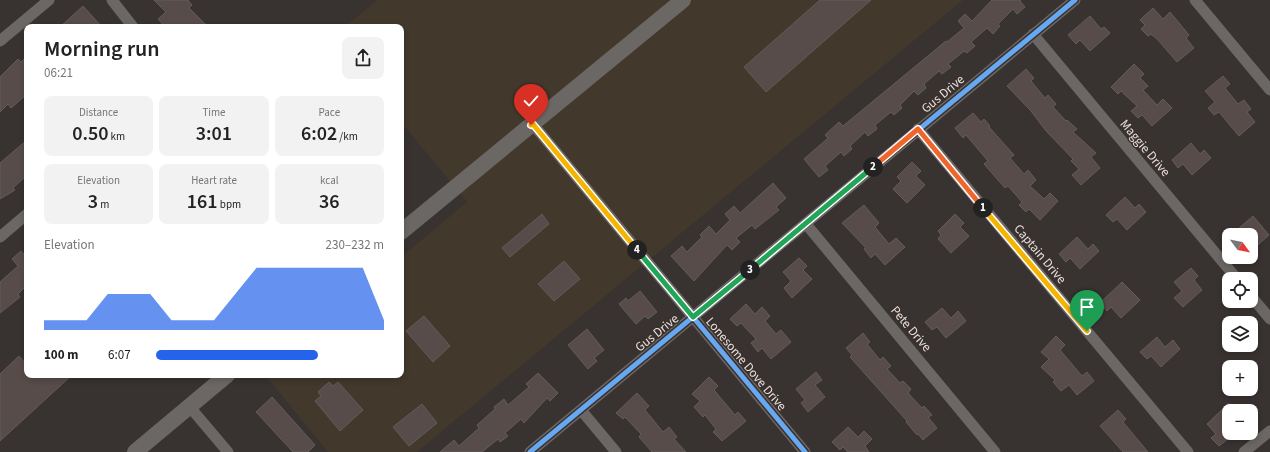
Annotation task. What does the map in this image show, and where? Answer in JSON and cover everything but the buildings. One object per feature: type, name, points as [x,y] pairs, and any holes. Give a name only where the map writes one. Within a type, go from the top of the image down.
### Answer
[{"type":"main road","points":[[404,230],[683,0]]},
{"type":"main road","points":[[135,452],[223,378]]},
{"type":"street","points":[[0,41],[49,0]]},
{"type":"street","points":[[112,0],[131,24]]},
{"type":"street","name":"Gus Drive","points":[[530,452],[1074,0]]},
{"type":"street","points":[[1195,0],[1270,90]]},
{"type":"street","name":"Maggie Drive","points":[[1033,34],[1231,272]]},
{"type":"street","name":"Lonesome Dove Drive","points":[[532,123],[805,452]]},
{"type":"street","name":"Captain Drive","points":[[918,129],[1188,452]]},
{"type":"street","points":[[0,237],[24,217]]},
{"type":"street","name":"Pete Drive","points":[[806,224],[994,452]]},
{"type":"street","points":[[1258,304],[1270,319]]},
{"type":"street","points":[[189,406],[228,452]]},
{"type":"street","points":[[581,410],[616,452]]},
{"type":"street","points":[[1244,452],[1270,431]]},
{"type":"shaded area","points":[[377,0],[963,0],[417,452],[328,452],[267,378],[404,378],[404,254],[467,202],[404,126],[404,24],[348,24]]},
{"type":"cycle path","points":[[530,452],[1075,0]]},
{"type":"cycle path","points":[[532,123],[805,452]]},
{"type":"route","points":[[531,125],[532,123],[693,317],[918,129],[1087,331]]}]
